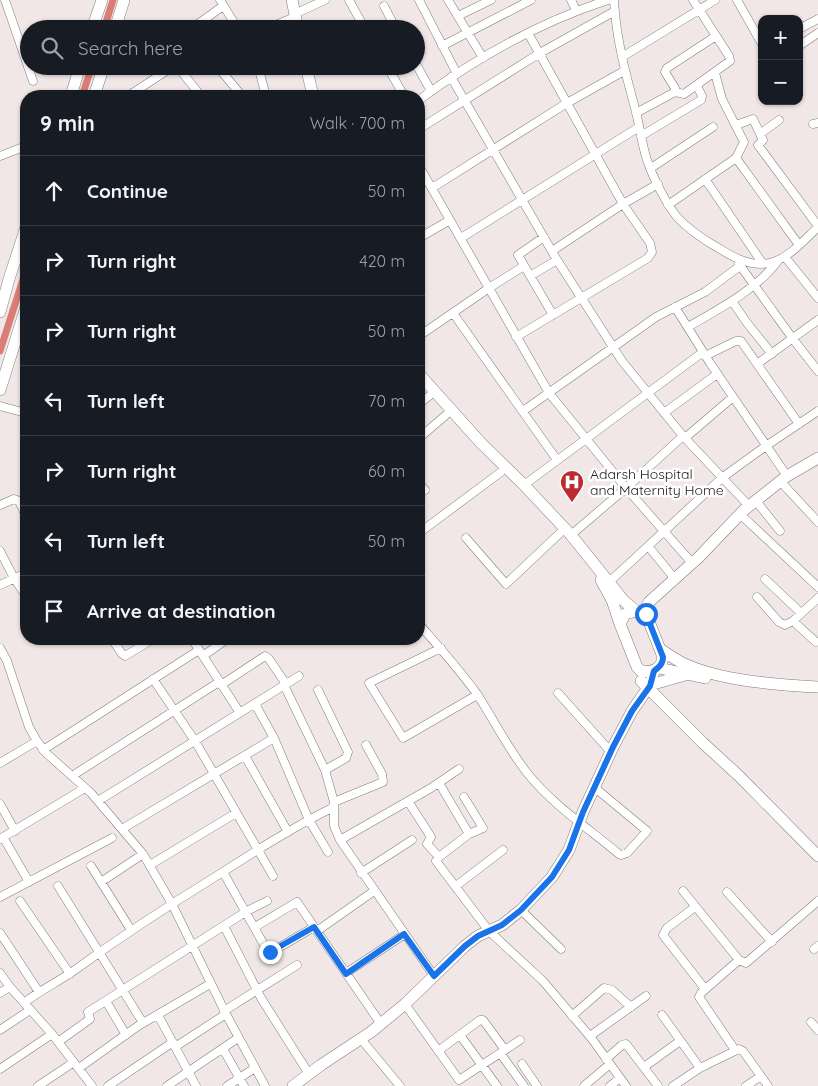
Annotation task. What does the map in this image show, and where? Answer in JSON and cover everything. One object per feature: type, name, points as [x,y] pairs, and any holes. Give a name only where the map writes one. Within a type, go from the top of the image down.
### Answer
[{"type":"street","points":[[5,0],[20,45]]},
{"type":"street","points":[[95,20],[102,0]]},
{"type":"street","points":[[118,20],[124,0]]},
{"type":"street","points":[[292,0],[298,9]]},
{"type":"street","points":[[280,20],[298,9],[325,0]]},
{"type":"street","points":[[349,0],[361,20]]},
{"type":"street","points":[[419,0],[442,46],[465,101],[557,260],[613,348],[684,437],[780,531]]},
{"type":"street","points":[[448,0],[483,58]]},
{"type":"street","points":[[458,16],[491,0]]},
{"type":"street","points":[[442,46],[531,0]]},
{"type":"street","points":[[571,0],[576,10]]},
{"type":"street","points":[[425,96],[528,32],[576,10],[608,0]]},
{"type":"street","points":[[614,0],[624,71],[647,160],[668,204],[692,232],[735,258],[746,262],[763,264],[781,259]]},
{"type":"street","points":[[636,114],[675,92],[684,94],[729,63],[730,60],[693,0]]},
{"type":"street","points":[[622,57],[715,0]]},
{"type":"street","points":[[736,0],[758,37]]},
{"type":"street","points":[[203,20],[221,3],[230,20]]},
{"type":"street","points":[[384,6],[391,20]]},
{"type":"street","points":[[425,125],[540,53],[615,11]]},
{"type":"street","points":[[803,27],[818,19]]},
{"type":"street","points":[[516,337],[651,255],[652,248],[623,204],[594,154],[528,32]]},
{"type":"street","points":[[803,43],[818,33]]},
{"type":"street","points":[[675,92],[665,72],[667,68],[716,36]]},
{"type":"street","points":[[432,188],[567,102],[624,71]]},
{"type":"street","points":[[668,204],[736,158],[744,142],[722,99],[715,73]]},
{"type":"street","points":[[30,75],[32,81]]},
{"type":"street","points":[[73,90],[77,75]]},
{"type":"street","points":[[97,90],[101,75]]},
{"type":"street","points":[[137,90],[161,75]]},
{"type":"street","points":[[183,75],[196,90]]},
{"type":"street","points":[[224,75],[237,90]]},
{"type":"street","points":[[260,75],[264,90]]},
{"type":"street","points":[[308,75],[312,90]]},
{"type":"street","points":[[315,75],[318,90]]},
{"type":"street","points":[[392,75],[401,90]]},
{"type":"street","points":[[422,75],[431,91]]},
{"type":"street","points":[[460,238],[594,154],[702,100],[697,86]]},
{"type":"street","points":[[736,125],[753,119],[763,140],[758,145],[742,147]]},
{"type":"street","points":[[760,134],[779,120]]},
{"type":"street","points":[[651,168],[713,127]]},
{"type":"street","points":[[688,327],[732,301],[818,227],[758,145]]},
{"type":"street","points":[[0,156],[20,148]]},
{"type":"street","points":[[736,158],[799,245]]},
{"type":"street","points":[[425,176],[549,393],[626,488],[692,563]]},
{"type":"street","points":[[705,179],[763,264]]},
{"type":"street","points":[[552,251],[623,204],[658,184]]},
{"type":"street","points":[[425,235],[450,220]]},
{"type":"street","points":[[544,237],[518,254],[518,257],[553,315]]},
{"type":"street","points":[[0,312],[20,245]]},
{"type":"street","points":[[735,258],[793,339],[818,370]]},
{"type":"street","points":[[781,259],[818,298]]},
{"type":"street","points":[[530,276],[557,260]]},
{"type":"street","points":[[425,332],[524,266]]},
{"type":"street","points":[[523,411],[656,317],[705,292],[740,266]]},
{"type":"street","points":[[732,301],[747,324],[772,354]]},
{"type":"street","points":[[675,306],[704,354],[766,446],[784,479],[818,522]]},
{"type":"street","points":[[453,312],[557,460]]},
{"type":"street","points":[[757,364],[818,320]]},
{"type":"street","points":[[0,390],[20,326]]},
{"type":"street","points":[[524,484],[647,393],[704,354],[736,340],[740,340],[799,424]]},
{"type":"street","points":[[664,412],[717,374]]},
{"type":"street","points":[[293,1086],[361,1039],[406,1004],[465,946],[478,936],[502,925],[521,910],[552,877],[569,850],[594,787],[645,682],[663,661],[646,614],[624,601],[524,484],[481,443],[425,381]]},
{"type":"street","points":[[425,392],[501,472],[566,534],[601,580],[612,600],[637,667],[645,682],[703,743],[739,776],[818,856]]},
{"type":"street","points":[[425,399],[429,396]]},
{"type":"street","points":[[466,538],[506,584],[566,534],[626,488],[733,397]]},
{"type":"street","points":[[0,406],[20,411]]},
{"type":"street","points":[[609,582],[723,477],[818,411]]},
{"type":"street","points":[[425,433],[446,415]]},
{"type":"street","points":[[620,624],[626,614],[640,612],[753,504],[784,479],[818,458]]},
{"type":"street","points":[[425,529],[501,472]]},
{"type":"street","points":[[0,505],[14,499],[20,505]]},
{"type":"street","points":[[740,515],[818,587]]},
{"type":"street","points":[[648,546],[675,579]]},
{"type":"street","points":[[0,551],[20,587]]},
{"type":"street","points":[[0,585],[20,575]]},
{"type":"street","points":[[765,579],[801,613]]},
{"type":"street","points":[[757,597],[779,622],[785,625],[793,621],[818,598]]},
{"type":"street","points":[[793,621],[816,642]]},
{"type":"street","points":[[425,631],[453,662],[477,695],[526,772],[550,799],[621,855],[627,853],[647,831],[594,787]]},
{"type":"street","points":[[116,645],[122,654],[126,656],[143,645]]},
{"type":"street","points":[[196,645],[240,713]]},
{"type":"street","points":[[43,750],[153,679],[216,645]]},
{"type":"street","points":[[0,648],[7,661],[29,726],[37,741],[43,750],[98,801],[143,854],[172,904],[210,984],[265,1086]]},
{"type":"street","points":[[441,648],[369,683],[403,738],[477,695]]},
{"type":"street","points":[[660,649],[687,665],[701,670],[752,681],[818,687]]},
{"type":"street","points":[[72,776],[265,656],[269,659],[285,684],[325,770],[334,805],[334,826],[340,840],[434,976]]},
{"type":"street","points":[[656,669],[750,689],[818,695]]},
{"type":"street","points":[[645,682],[686,674]]},
{"type":"street","points":[[98,801],[299,676]]},
{"type":"street","points":[[153,679],[195,742],[273,876]]},
{"type":"street","points":[[318,690],[348,752],[346,758],[325,770]]},
{"type":"street","points":[[558,693],[610,752]]},
{"type":"street","points":[[255,704],[274,738],[309,820],[328,852]]},
{"type":"street","points":[[122,829],[274,738]]},
{"type":"street","points":[[0,763],[37,741]]},
{"type":"street","points":[[24,1003],[70,974],[131,930],[257,850],[334,805],[384,782],[382,774],[366,745]]},
{"type":"street","points":[[245,756],[288,832]]},
{"type":"street","points":[[340,840],[459,769]]},
{"type":"street","points":[[439,782],[468,834]]},
{"type":"street","points":[[30,882],[2,838],[85,788]]},
{"type":"street","points":[[464,797],[482,828],[468,834],[436,861],[489,931],[543,981],[590,1036],[626,1086]]},
{"type":"street","points":[[408,800],[431,837],[427,844],[439,857]]},
{"type":"street","points":[[0,804],[15,831]]},
{"type":"street","points":[[150,865],[236,813]]},
{"type":"street","points":[[0,897],[112,838]]},
{"type":"street","points":[[362,872],[412,840]]},
{"type":"street","points":[[456,886],[503,850]]},
{"type":"street","points":[[101,882],[143,854]]},
{"type":"street","points":[[91,866],[131,930]]},
{"type":"street","points":[[223,872],[247,911],[267,950],[270,952],[315,929],[374,891]]},
{"type":"street","points":[[58,886],[144,1023]]},
{"type":"street","points":[[683,891],[739,960],[746,963],[818,901]]},
{"type":"street","points":[[727,892],[772,942]]},
{"type":"street","points":[[20,901],[70,974]]},
{"type":"street","points":[[58,1042],[90,1019],[88,1012],[247,911],[267,901]]},
{"type":"street","points":[[255,927],[297,902],[381,1024]]},
{"type":"street","points":[[695,906],[667,928],[663,935],[705,989]]},
{"type":"street","points":[[521,910],[561,949]]},
{"type":"street","points":[[224,926],[258,991],[308,1074]]},
{"type":"street","points":[[0,934],[39,992]]},
{"type":"street","points":[[346,974],[404,934]]},
{"type":"street","points":[[735,1050],[700,1000],[699,995],[739,960]]},
{"type":"street","points":[[108,1086],[297,965]]},
{"type":"street","points":[[0,973],[52,1034],[92,1086]]},
{"type":"street","points":[[38,1086],[210,984]]},
{"type":"street","points":[[0,993],[10,987]]},
{"type":"street","points":[[572,1016],[604,988],[612,990],[631,1007]]},
{"type":"street","points":[[590,1036],[646,996]]},
{"type":"street","points":[[106,1001],[126,1034]]},
{"type":"street","points":[[406,1004],[457,1079],[461,1079],[520,1040]]},
{"type":"street","points":[[0,1030],[30,1010]]},
{"type":"street","points":[[158,1015],[196,1086]]},
{"type":"street","points":[[662,1015],[700,1068]]},
{"type":"street","points":[[438,1051],[480,1020],[483,1020],[524,1086]]},
{"type":"street","points":[[811,1022],[818,1030]]},
{"type":"street","points":[[0,1069],[52,1034]]},
{"type":"street","points":[[460,1035],[497,1086]]},
{"type":"street","points":[[167,1086],[238,1038]]},
{"type":"street","points":[[361,1039],[400,1086]]},
{"type":"street","points":[[644,1066],[680,1041]]},
{"type":"street","points":[[584,1086],[624,1044],[628,1046],[658,1086]]},
{"type":"street","points":[[223,1049],[244,1086]]},
{"type":"street","points":[[673,1086],[700,1068],[739,1049],[743,1051],[768,1086]]},
{"type":"street","points":[[522,1064],[537,1086]]},
{"type":"street","points":[[227,1086],[255,1068]]},
{"type":"street","points":[[746,1086],[761,1076]]},
{"type":"street","points":[[610,1086],[620,1078]]},
{"type":"waterway","points":[[107,20],[113,0]]},
{"type":"waterway","points":[[84,90],[89,75]]},
{"type":"waterway","points":[[0,351],[20,289]]},
{"type":"place","name":"Adarsh Hospital and Maternity Home","points":[[572,503]]},
{"type":"route","points":[[270,952],[314,927],[346,974],[404,934],[434,976],[478,936],[502,925],[521,910],[552,877],[569,850],[583,812],[613,747],[632,711],[650,686],[654,671],[659,668],[663,661],[646,614]]}]
